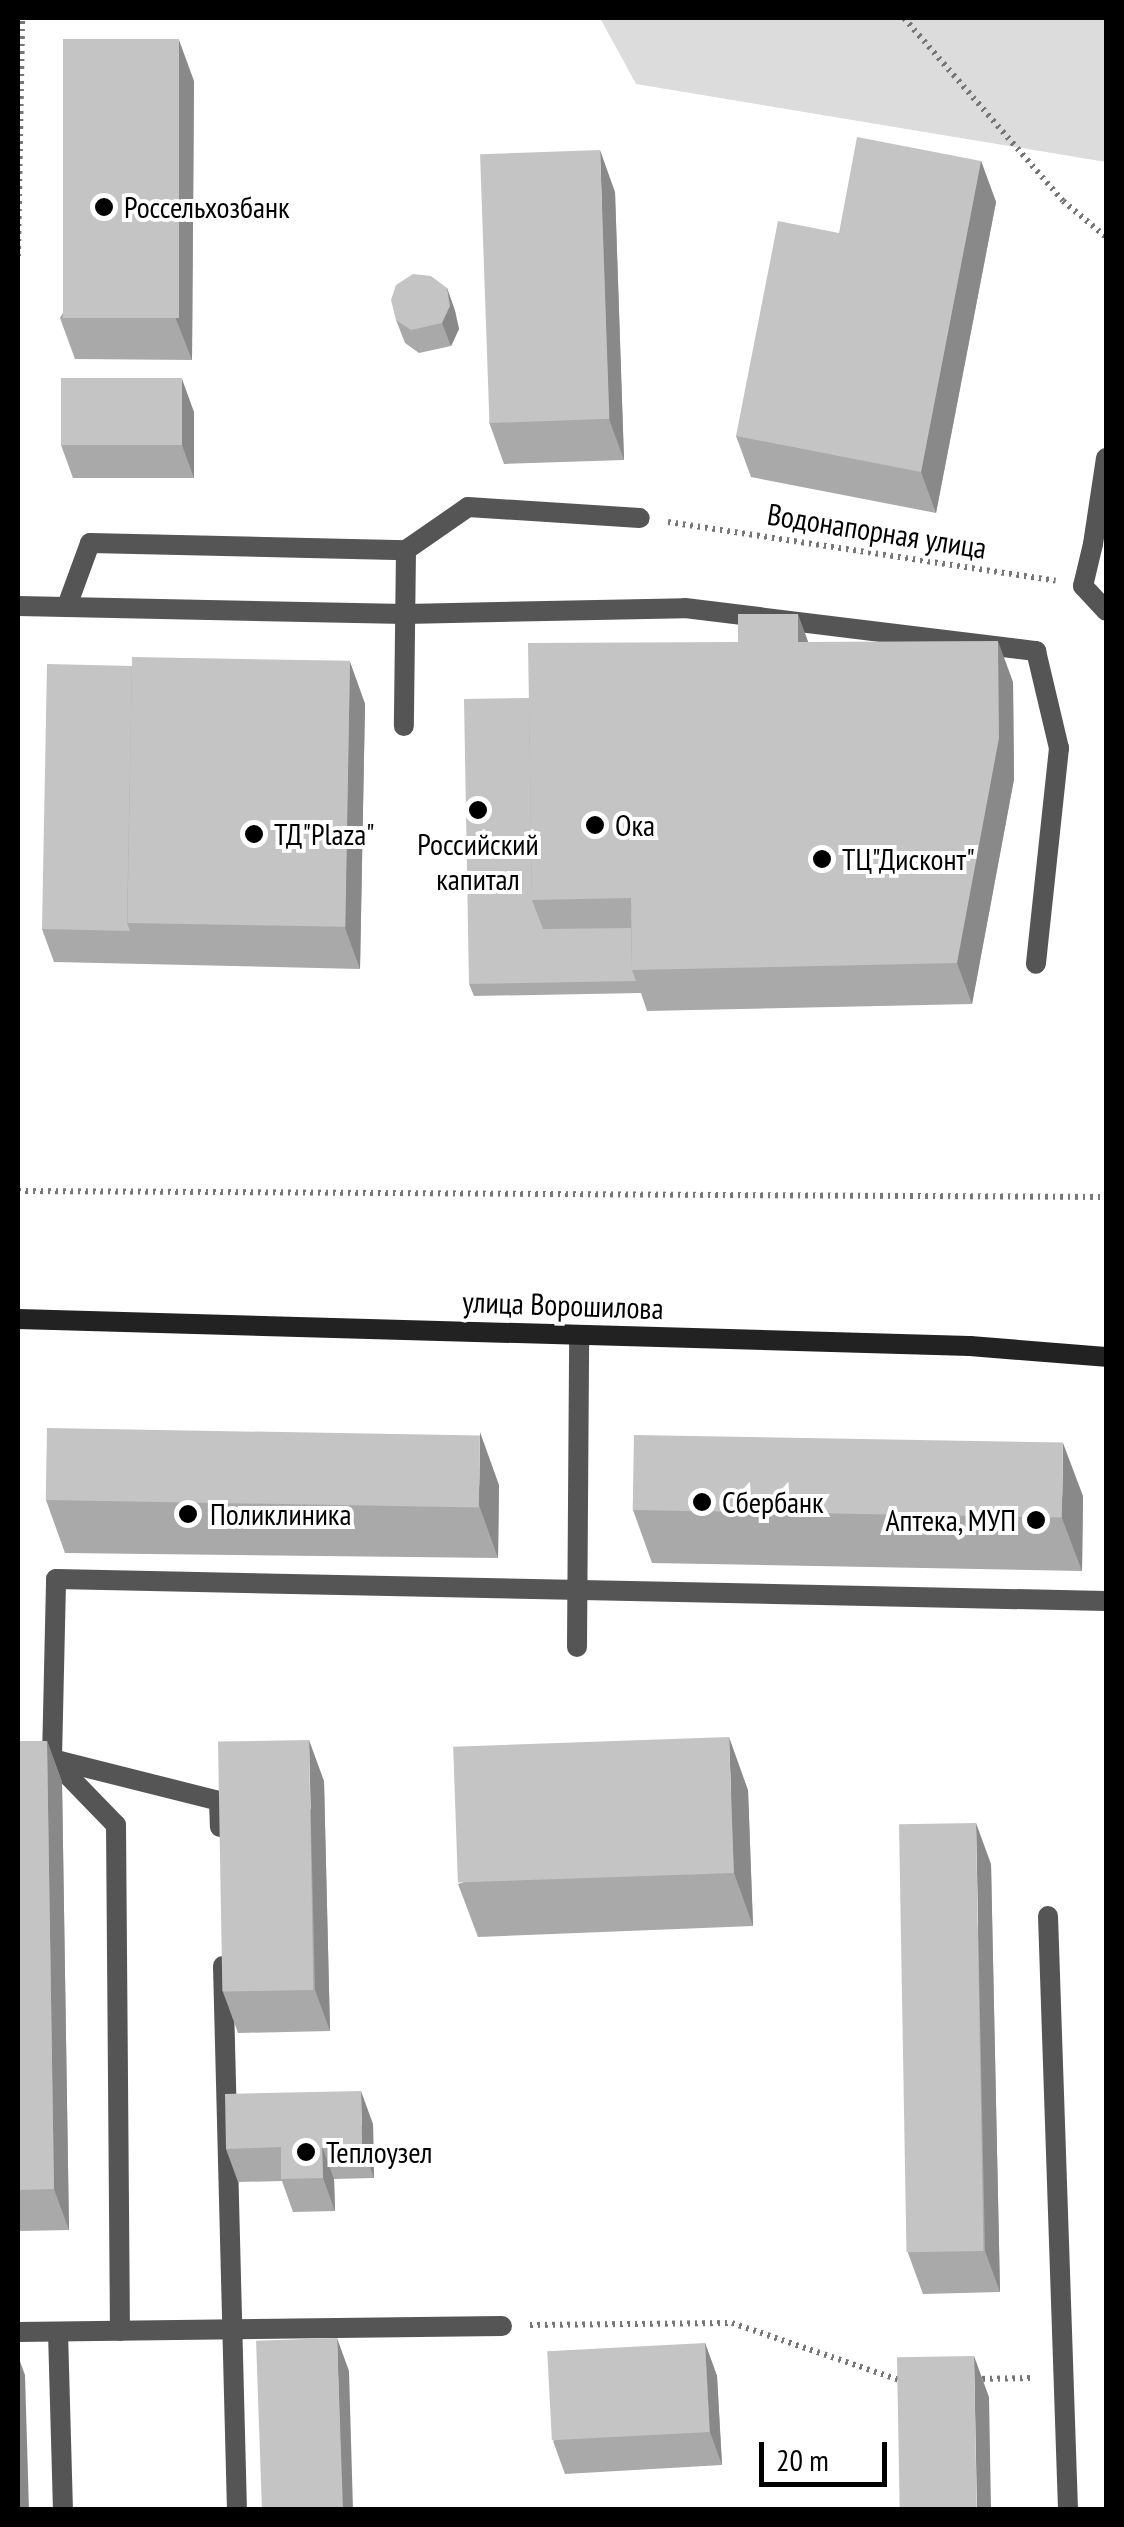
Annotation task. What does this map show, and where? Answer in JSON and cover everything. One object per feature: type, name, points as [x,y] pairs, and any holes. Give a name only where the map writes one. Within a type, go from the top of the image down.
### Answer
[{"type":"main road","name":"улица Ворошилова","points":[[18,1318],[1106,1356]]},
{"type":"street","points":[[1106,458],[1083,586],[1106,611]]},
{"type":"street","points":[[67,606],[90,543],[406,550],[468,507],[640,518]]},
{"type":"street","points":[[404,726],[406,550]]},
{"type":"street","points":[[18,606],[405,614],[685,608],[1036,651],[1059,748],[1036,964]]},
{"type":"street","points":[[577,1646],[579,1335]]},
{"type":"street","points":[[120,2330],[116,1826],[52,1759],[56,1579],[578,1586],[1106,1600]]},
{"type":"street","points":[[18,1759],[52,1759],[219,1801],[220,1860]]},
{"type":"street","points":[[1048,1916],[1068,2510]]},
{"type":"street","points":[[222,1938],[237,2510]]},
{"type":"street","points":[[18,2332],[502,2326]]},
{"type":"street","points":[[58,2332],[63,2510]]},
{"type":"path","points":[[18,256],[22,18]]},
{"type":"path","points":[[904,18],[1063,201],[1106,237]]},
{"type":"path","name":"Водонапорная улица","points":[[640,518],[1083,586]]},
{"type":"path","points":[[18,1191],[1106,1197]]},
{"type":"path","points":[[502,2326],[732,2323],[895,2381],[914,2380]]},
{"type":"path","points":[[970,2380],[1064,2378]]},
{"type":"shaded area","points":[[600,18],[1106,18],[1106,162],[636,84]]},
{"type":"building","points":[[63,39],[179,39],[179,318],[63,318]]},
{"type":"building","points":[[857,137],[981,161],[921,472],[736,436],[778,221],[839,233]]},
{"type":"building","points":[[600,150],[609,419],[489,423],[480,154]]},
{"type":"building","points":[[413,274],[431,276],[447,288],[450,306],[442,323],[411,330],[396,320],[391,300],[396,285]]},
{"type":"building","points":[[61,378],[182,378],[182,445],[61,445]]},
{"type":"building","name":"ТЦ\"Дисконт\"","points":[[738,614],[798,614],[798,642],[998,641],[999,738],[957,963],[632,970],[631,898],[532,900],[528,643],[738,642]]},
{"type":"building","name":"ТД\"Plaza\"","points":[[132,657],[350,661],[345,927],[127,923]]},
{"type":"building","points":[[47,664],[132,666],[127,923],[130,931],[42,929]]},
{"type":"building","points":[[529,698],[532,900],[543,929],[631,928],[636,981],[469,984],[464,699]]},
{"type":"building","points":[[47,1428],[480,1436],[479,1508],[46,1500]]},
{"type":"building","points":[[634,1435],[1063,1442],[1062,1517],[633,1510]]},
{"type":"building","points":[[729,1737],[734,1873],[458,1883],[453,1747]]},
{"type":"building","points":[[309,1740],[313,1990],[222,1992],[218,1742]]},
{"type":"building","points":[[18,1741],[47,1741],[54,2189],[18,2190]]},
{"type":"building","points":[[976,1823],[983,2251],[906,2252],[899,1824]]},
{"type":"building","points":[[361,2091],[362,2145],[322,2146],[323,2178],[281,2179],[281,2147],[226,2149],[225,2094]]},
{"type":"building","points":[[337,2338],[343,2510],[262,2510],[256,2341]]},
{"type":"building","points":[[705,2343],[710,2432],[552,2440],[547,2351]]},
{"type":"building","points":[[974,2356],[977,2510],[900,2510],[897,2357]]},
{"type":"place","name":"Россельхозбанк","points":[[104,207]]},
{"type":"place","name":"Российский капитал","points":[[478,810]]},
{"type":"place","name":"Ока","points":[[595,825]]},
{"type":"place","name":"ТД\"Plaza\"","points":[[254,834]]},
{"type":"place","name":"ТЦ\"Дисконт\"","points":[[822,859]]},
{"type":"place","name":"Сбербанк","points":[[702,1502]]},
{"type":"place","name":"Поликлиника","points":[[188,1514]]},
{"type":"place","name":"Аптека, МУП","points":[[1036,1520]]},
{"type":"place","name":"Теплоузел","points":[[306,2152]]}]
